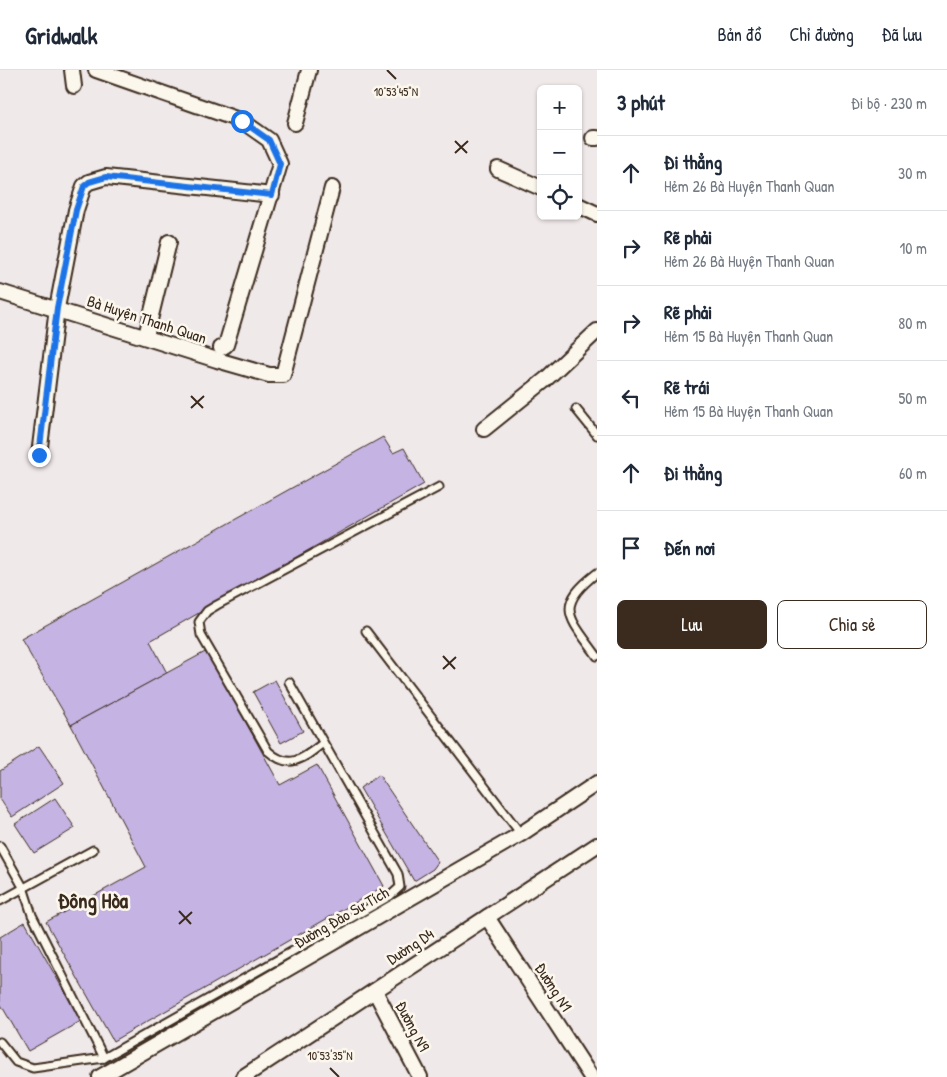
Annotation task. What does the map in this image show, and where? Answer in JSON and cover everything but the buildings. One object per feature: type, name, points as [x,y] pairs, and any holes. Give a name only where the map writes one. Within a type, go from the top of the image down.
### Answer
[{"type":"street","points":[[72,70],[74,86]]},
{"type":"street","points":[[96,70],[242,121],[269,140],[280,164],[226,345],[219,354]]},
{"type":"street","points":[[295,123],[308,70]]},
{"type":"street","points":[[498,169],[537,186]]},
{"type":"street","points":[[39,455],[57,308],[76,210],[84,186],[89,182],[106,177],[272,195]]},
{"type":"street","name":"Bà Huyện Thanh Quan","points":[[0,292],[146,336],[219,354],[269,375],[283,375],[332,188]]},
{"type":"street","points":[[582,207],[597,214]]},
{"type":"street","points":[[146,336],[170,242]]},
{"type":"street","points":[[484,429],[545,380],[597,331]]},
{"type":"street","name":"Đường Đào Sư Tích","points":[[100,1077],[521,834],[597,782]]},
{"type":"street","name":"Dường D4","points":[[243,1077],[262,1072],[375,991],[597,845]]},
{"type":"street","name":"Đường N1","points":[[487,917],[591,1077]]},
{"type":"street","name":"Đường N9","points":[[375,991],[420,1077]]},
{"type":"lane","points":[[576,409],[597,434]]},
{"type":"lane","points":[[323,742],[303,758],[290,761],[278,760],[268,751],[201,635],[199,622],[207,611],[216,605],[438,487]]},
{"type":"lane","points":[[597,573],[582,585],[572,597],[570,606],[573,622],[597,656]]},
{"type":"lane","points":[[366,631],[521,834]]},
{"type":"lane","points":[[0,1042],[16,1062],[33,1068],[104,1058],[390,896],[400,887],[398,874],[289,682]]},
{"type":"lane","points":[[0,846],[23,887],[32,915],[104,1058]]},
{"type":"lane","points":[[0,901],[93,850]]},
{"type":"district","name":"Đông Hòa","points":[[93,901]]},
{"type":"route","points":[[39,455],[57,308],[76,210],[84,186],[89,182],[106,177],[272,195],[280,164],[269,140],[242,121]]}]
